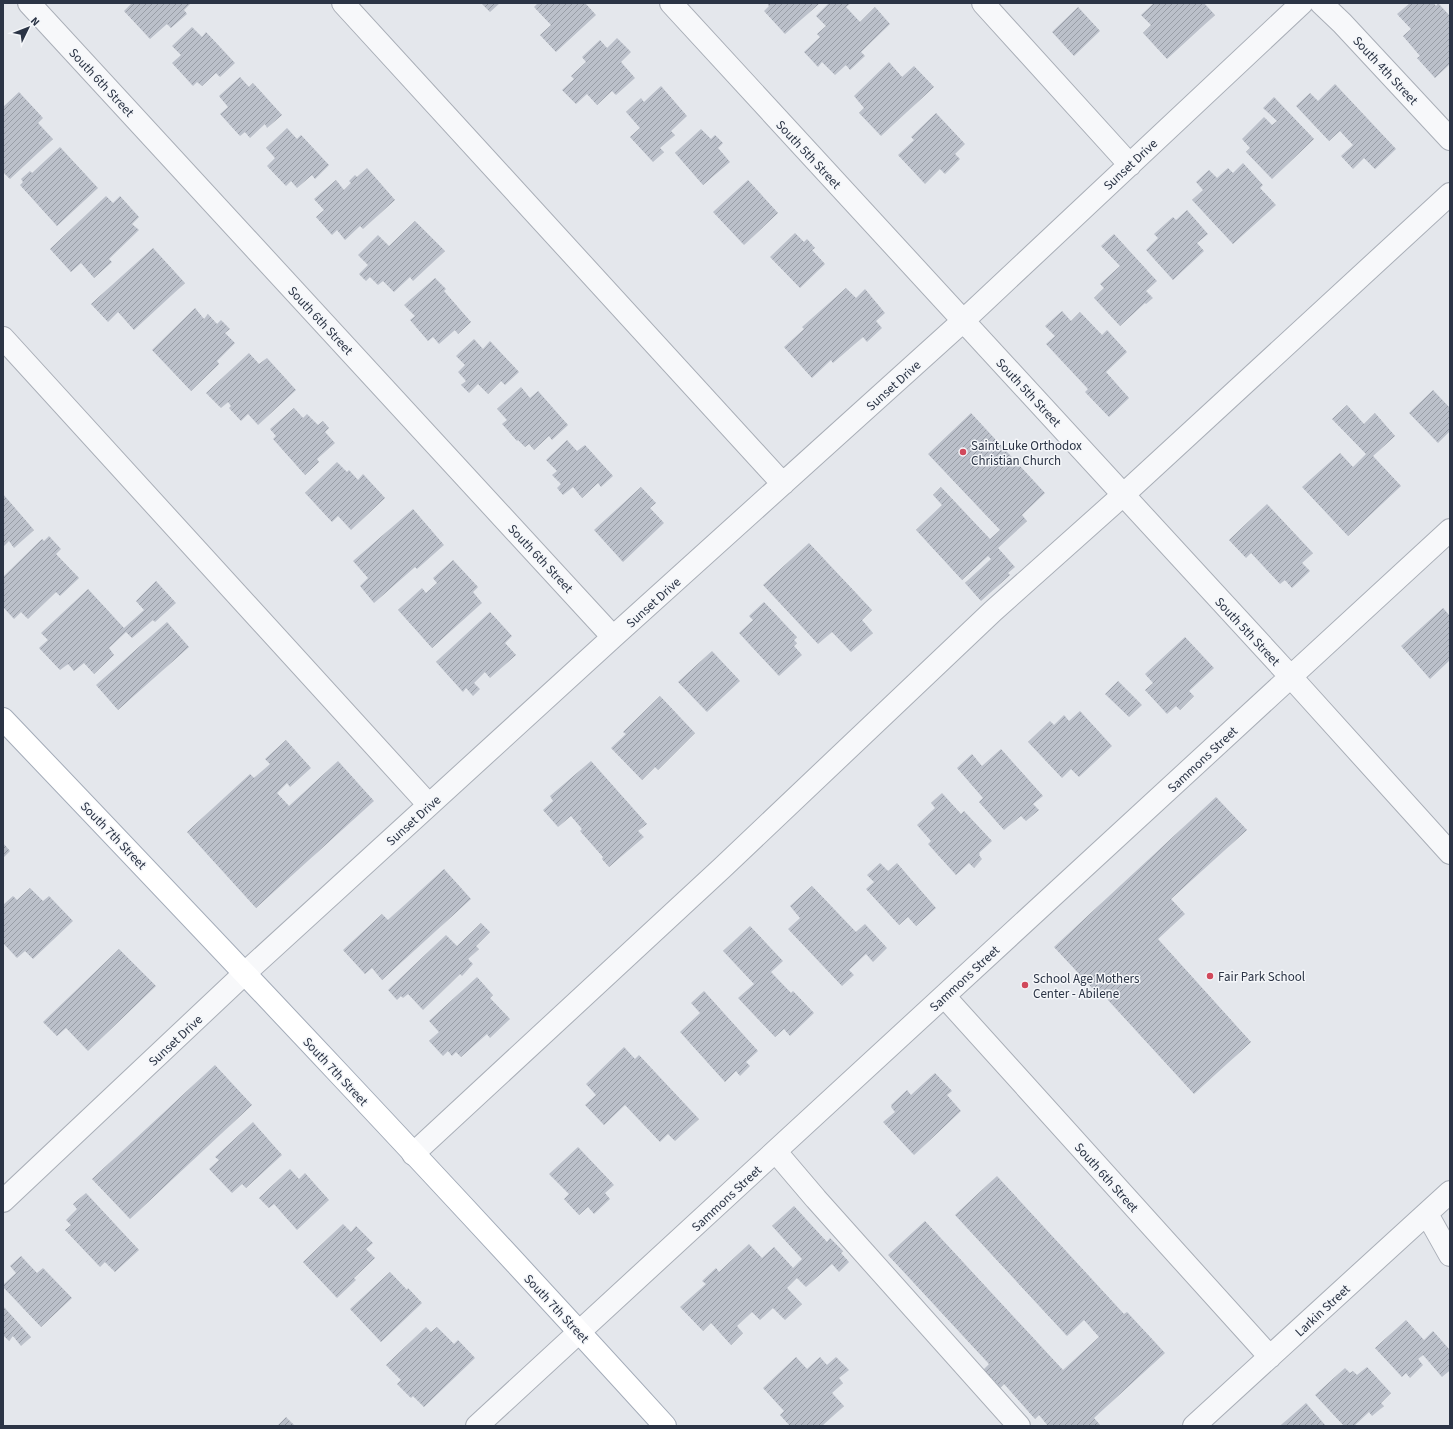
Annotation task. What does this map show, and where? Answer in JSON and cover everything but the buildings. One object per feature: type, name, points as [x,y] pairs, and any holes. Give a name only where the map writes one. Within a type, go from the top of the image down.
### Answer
[{"type":"main road","name":"South 7th Street","points":[[3,719],[245,973],[580,1332],[665,1426]]},
{"type":"street","name":"South 6th Street","points":[[29,3],[614,637]]},
{"type":"street","points":[[343,3],[783,484]]},
{"type":"street","name":"South 5th Street","points":[[671,3],[1291,677],[1450,853]]},
{"type":"street","points":[[983,3],[1130,165]]},
{"type":"street","name":"Sunset Drive","points":[[3,1201],[245,973],[963,321],[1302,3]]},
{"type":"street","name":"South 4th Street","points":[[1321,3],[1342,23],[1450,139]]},
{"type":"street","points":[[413,1154],[722,868],[994,611],[1123,495],[1450,194]]},
{"type":"street","points":[[3,338],[429,806]]},
{"type":"street","name":"Sammons Street","points":[[477,1426],[1450,530]]},
{"type":"street","name":"South 6th Street","points":[[944,996],[1270,1357]]},
{"type":"street","points":[[776,1152],[816,1199],[1019,1426]]},
{"type":"street","name":"Larkin Street","points":[[1194,1426],[1450,1192]]},
{"type":"street","points":[[1427,1214],[1450,1255]]},
{"type":"place","name":"Saint Luke Orthodox Christian Church","points":[[963,452]]},
{"type":"place","name":"Fair Park School","points":[[1210,976]]},
{"type":"place","name":"School Age Mothers Center - Abilene","points":[[1025,985]]}]
